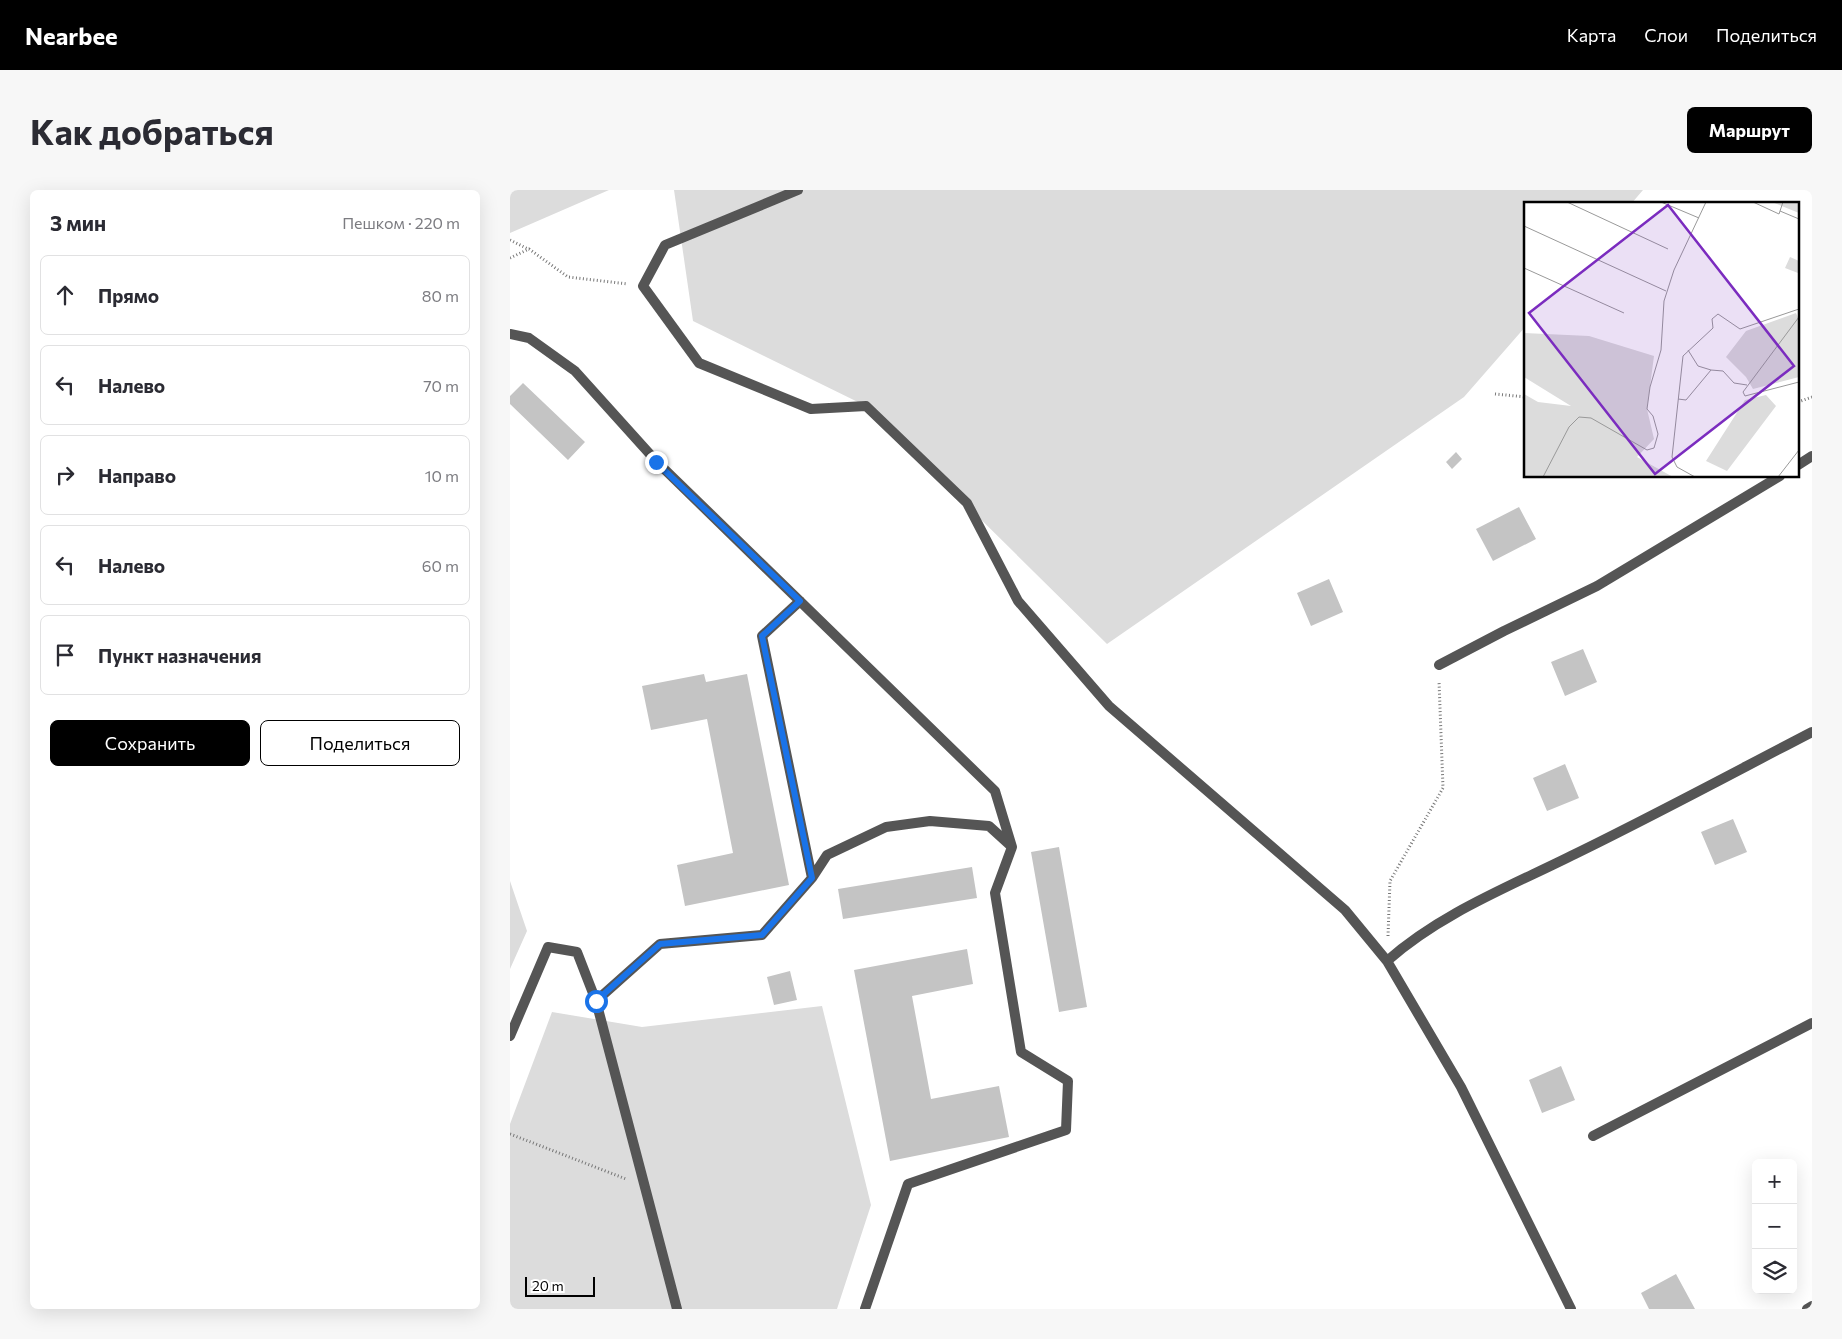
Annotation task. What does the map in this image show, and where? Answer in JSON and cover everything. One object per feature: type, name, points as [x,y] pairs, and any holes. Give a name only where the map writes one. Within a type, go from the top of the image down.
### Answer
[{"type":"street","points":[[798,190],[665,245],[644,286],[699,363],[811,408],[866,406],[967,503],[1018,601],[1109,706],[1345,910],[1387,961],[1461,1087],[1571,1309]]},
{"type":"street","points":[[510,334],[529,338],[575,371],[656,462],[995,791],[1012,847],[995,893],[1020,1052],[1068,1081],[1066,1130],[908,1184],[865,1309]]},
{"type":"street","points":[[1800,464],[1812,456]]},
{"type":"street","points":[[1439,665],[1597,586],[1777,478]]},
{"type":"street","points":[[800,601],[762,636],[812,878]]},
{"type":"street","points":[[1387,961],[1408,942],[1454,915],[1812,732]]},
{"type":"street","points":[[596,1001],[660,944],[762,935],[812,878],[827,855],[886,828],[930,821],[989,826],[1012,847]]},
{"type":"street","points":[[510,1036],[548,946],[577,952],[596,1001],[678,1309]]},
{"type":"street","points":[[1593,1136],[1812,1023]]},
{"type":"street","points":[[1808,1309],[1812,1306]]},
{"type":"path","points":[[510,240],[529,249],[568,277],[644,286]]},
{"type":"path","points":[[510,258],[529,249]]},
{"type":"path","points":[[1494,394],[1524,398]]},
{"type":"path","points":[[1800,401],[1812,397]]},
{"type":"path","points":[[1387,961],[1390,881],[1443,788],[1439,665]]},
{"type":"path","points":[[510,1134],[645,1186]]},
{"type":"shaded area","points":[[510,190],[609,190],[510,233]]},
{"type":"shaded area","points":[[674,190],[1643,190],[1633,202],[1524,202],[1524,328],[1464,397],[1107,644],[866,406],[693,321]]},
{"type":"shaded area","points":[[510,881],[527,931],[510,969]]},
{"type":"shaded area","points":[[822,1006],[871,1205],[837,1309],[510,1309],[510,1124],[552,1012],[642,1027]]},
{"type":"building","points":[[523,383],[585,442],[568,460],[510,404],[510,396]]},
{"type":"building","points":[[1456,452],[1462,459],[1452,469],[1446,462]]},
{"type":"building","points":[[1519,507],[1536,539],[1493,561],[1476,529]]},
{"type":"building","points":[[1329,579],[1343,612],[1311,626],[1297,593]]},
{"type":"building","points":[[1583,649],[1597,682],[1565,696],[1551,662]]},
{"type":"building","points":[[704,674],[706,682],[747,674],[789,885],[685,906],[677,865],[733,853],[707,719],[651,730],[642,686]]},
{"type":"building","points":[[1565,764],[1579,798],[1547,811],[1533,778]]},
{"type":"building","points":[[1733,819],[1747,852],[1715,865],[1701,832]]},
{"type":"building","points":[[1059,847],[1087,1007],[1059,1012],[1031,852]]},
{"type":"building","points":[[972,867],[977,898],[843,919],[838,889]]},
{"type":"building","points":[[967,949],[973,984],[912,996],[931,1099],[999,1086],[1009,1137],[890,1161],[854,970]]},
{"type":"building","points":[[790,971],[797,1000],[774,1005],[767,977]]},
{"type":"building","points":[[1561,1066],[1575,1100],[1542,1113],[1529,1080]]},
{"type":"building","points":[[1676,1274],[1695,1309],[1649,1309],[1641,1293]]},
{"type":"route","points":[[596,1001],[660,944],[762,935],[812,878],[762,636],[800,601],[656,462]]}]
